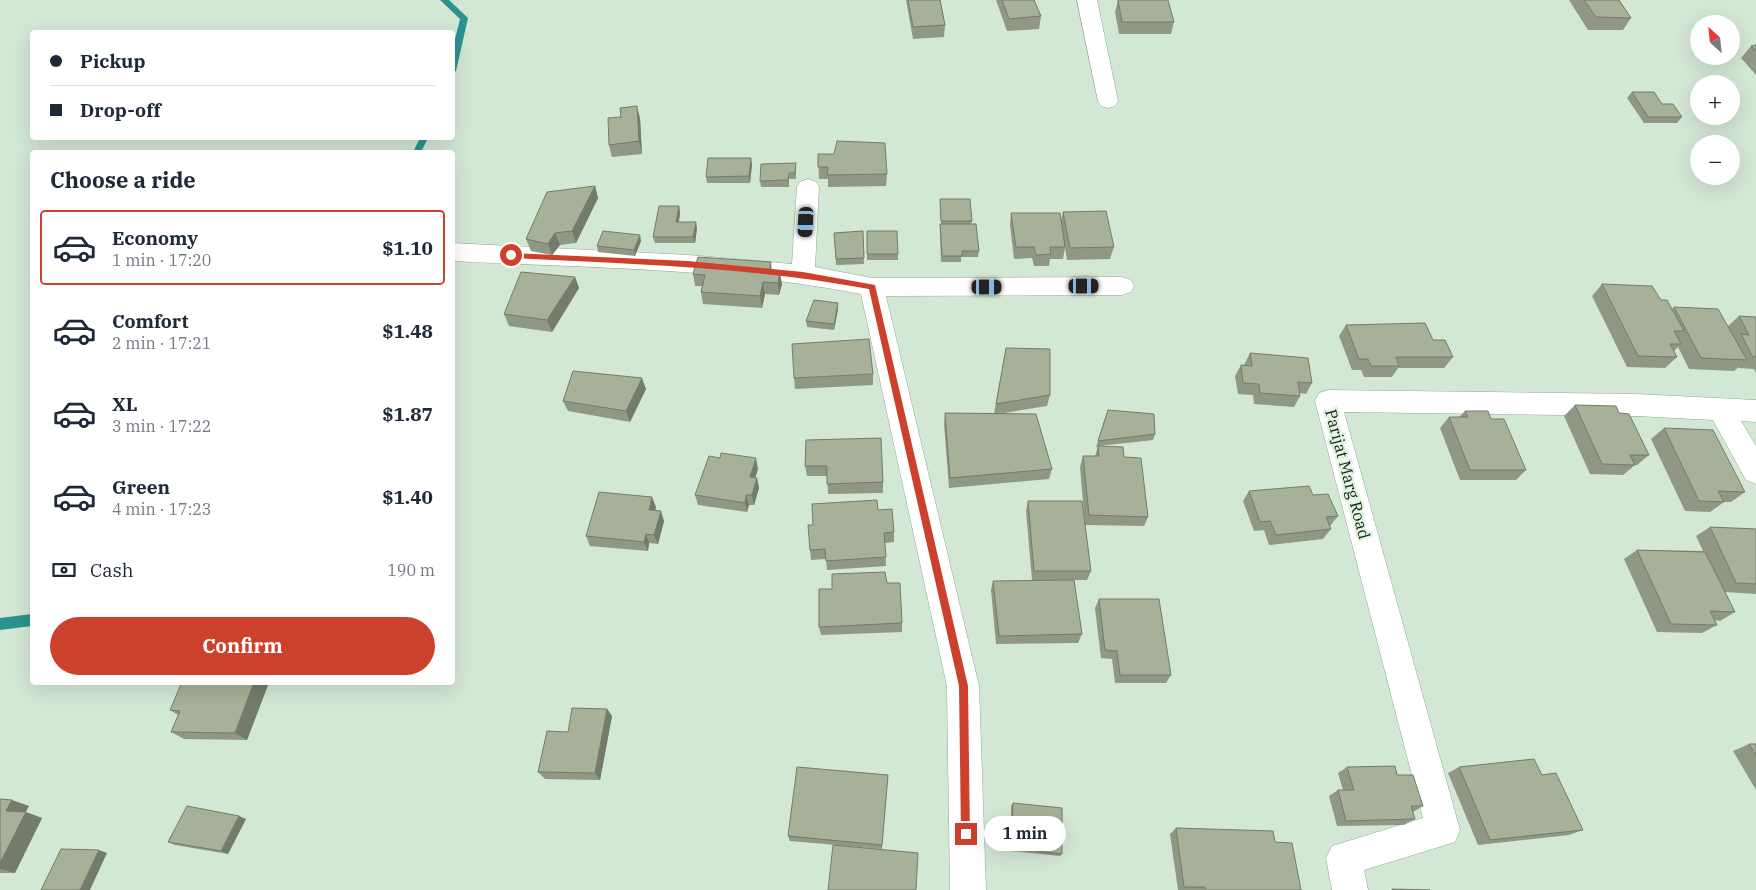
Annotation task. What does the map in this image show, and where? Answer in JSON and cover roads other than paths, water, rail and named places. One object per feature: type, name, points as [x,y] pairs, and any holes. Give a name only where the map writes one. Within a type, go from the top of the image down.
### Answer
[{"type":"street","points":[[1087,0],[1108,101]]},
{"type":"street","points":[[803,274],[808,187]]},
{"type":"street","points":[[455,252],[688,264],[803,274],[872,287],[1122,286]]},
{"type":"street","points":[[872,287],[963,686],[968,890]]},
{"type":"street","name":"Parijat Marg Road","points":[[1350,890],[1344,858],[1443,830],[1328,401],[1636,405],[1756,411]]},
{"type":"street","points":[[1721,410],[1756,472]]},
{"type":"waterway","points":[[444,0],[464,18],[455,58]]},
{"type":"waterway","points":[[418,150],[423,140]]},
{"type":"waterway","points":[[0,624],[30,620]]}]
